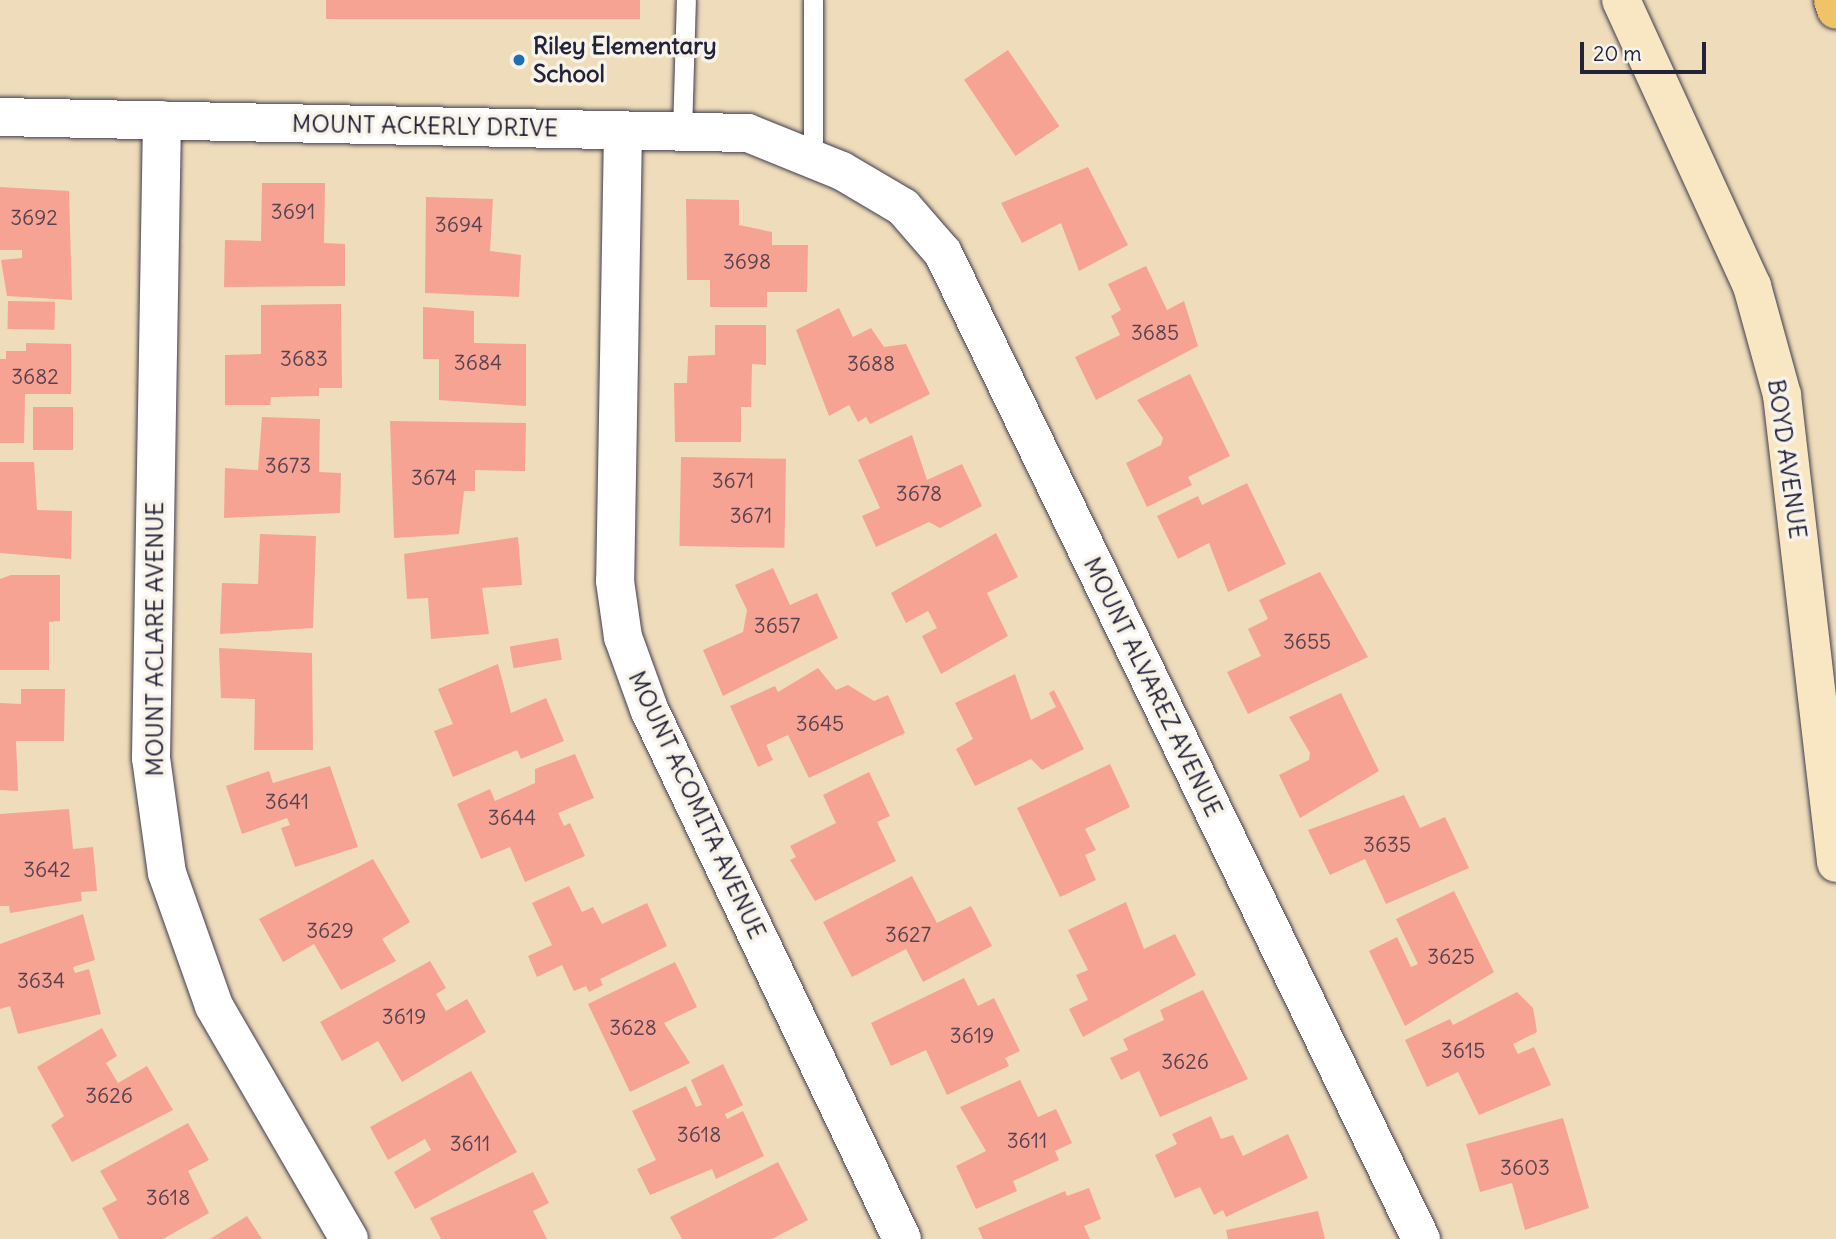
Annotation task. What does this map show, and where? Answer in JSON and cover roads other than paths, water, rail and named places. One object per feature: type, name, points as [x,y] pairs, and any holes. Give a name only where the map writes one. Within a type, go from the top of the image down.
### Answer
[{"type":"main road","points":[[1833,0],[1836,10]]},
{"type":"street","name":"BOYD AVENUE","points":[[1621,0],[1752,286],[1782,395],[1836,863]]},
{"type":"street","name":"MOUNT ACKERLY DRIVE","points":[[0,117],[748,133],[827,166]]},
{"type":"street","name":"MOUNT ACLARE AVENUE","points":[[162,120],[151,758],[167,873],[214,1006],[349,1239]]},
{"type":"street","name":"MOUNT ACOMITA AVENUE","points":[[623,131],[615,581],[623,637],[649,709],[902,1239]]},
{"type":"street","name":"MOUNT ALVAREZ AVENUE","points":[[827,166],[903,207],[943,253],[1421,1239]]},
{"type":"lane","points":[[682,132],[686,0]]},
{"type":"lane","points":[[813,0],[827,166]]},
{"type":"place","name":"Riley Elementary School","points":[[519,60]]}]
